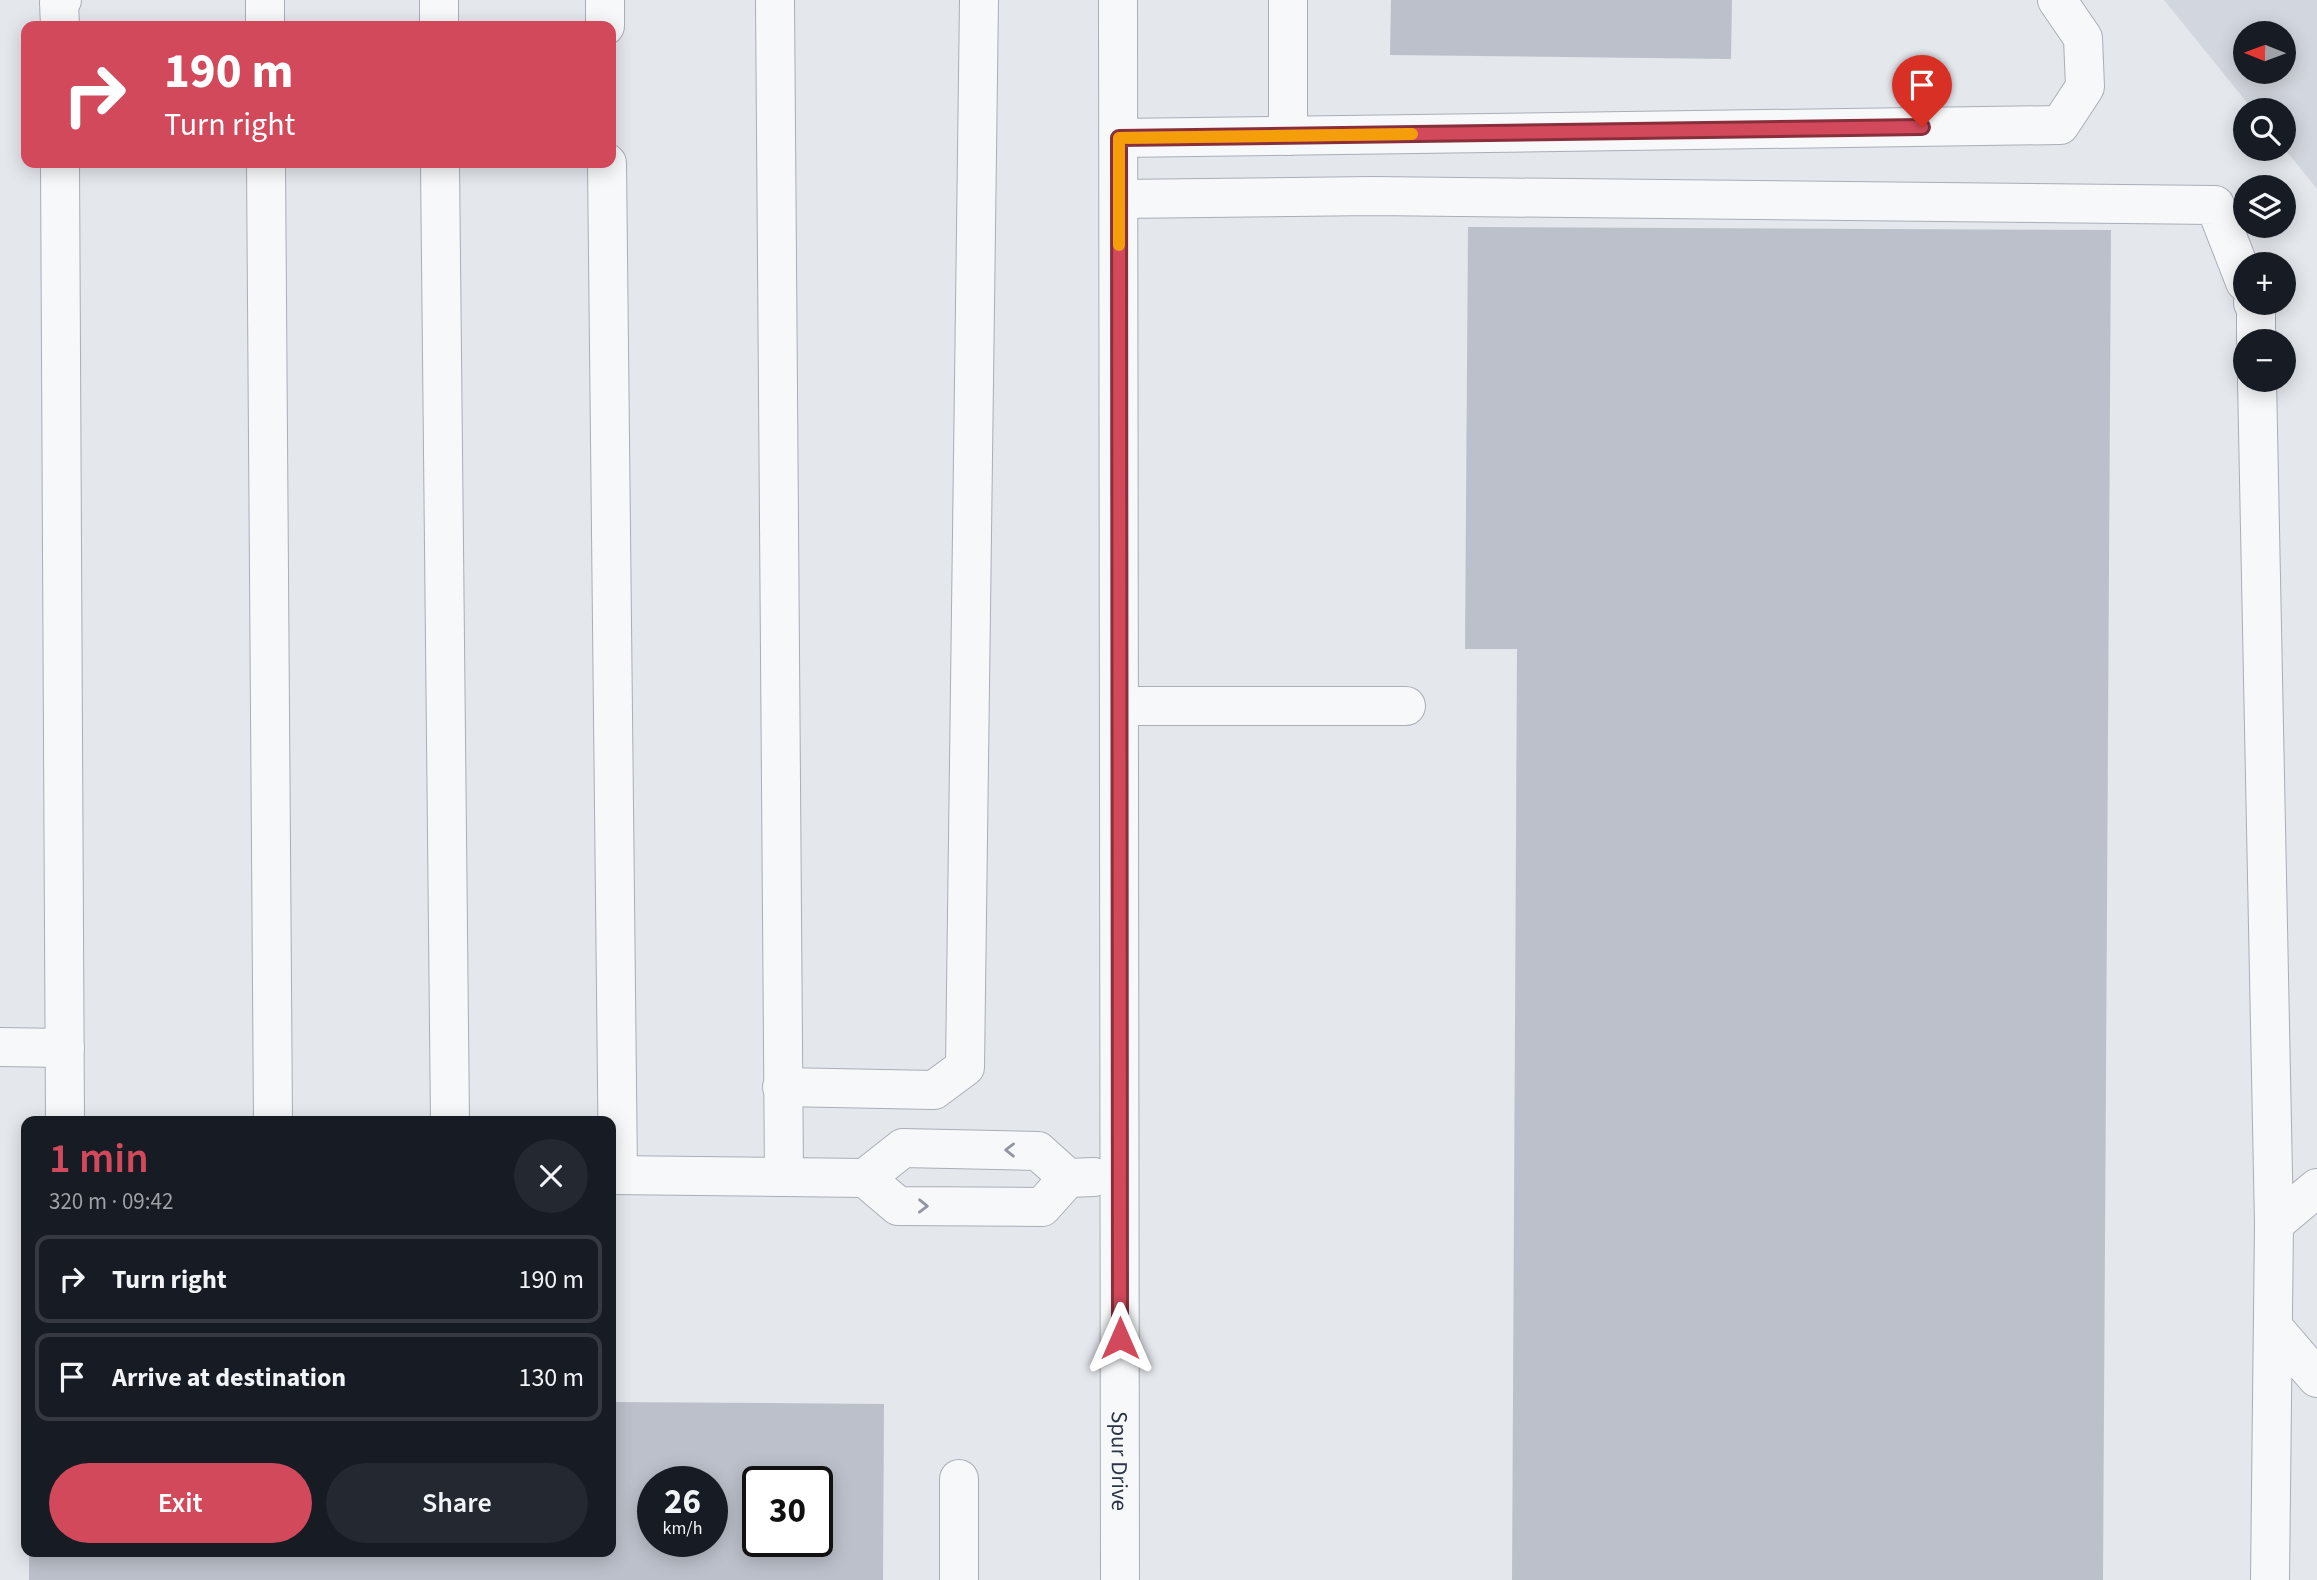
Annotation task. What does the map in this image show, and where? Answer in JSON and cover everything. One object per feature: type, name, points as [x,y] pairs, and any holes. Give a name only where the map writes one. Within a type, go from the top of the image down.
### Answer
[{"type":"street","points":[[60,21],[62,0]]},
{"type":"street","points":[[265,0],[265,21]]},
{"type":"street","points":[[439,0],[439,21]]},
{"type":"street","points":[[605,0],[605,21]]},
{"type":"street","points":[[775,0],[784,1176]]},
{"type":"street","points":[[782,1087],[934,1090],[965,1068],[979,0]]},
{"type":"street","name":"Spur Drive","points":[[1118,0],[1120,1580]]},
{"type":"street","points":[[1288,0],[1288,135]]},
{"type":"street","points":[[1119,138],[2060,125],[2085,87],[2083,38],[2057,0]]},
{"type":"street","points":[[60,168],[65,1116]]},
{"type":"street","points":[[266,168],[273,1116]]},
{"type":"street","points":[[440,168],[450,1116]]},
{"type":"street","points":[[607,168],[615,1116]]},
{"type":"street","points":[[1119,199],[1373,196],[2215,205],[2233,252]]},
{"type":"street","points":[[2257,392],[2273,1224],[2270,1580]]},
{"type":"street","points":[[1119,706],[1406,706]]},
{"type":"street","points":[[0,1047],[65,1048]]},
{"type":"street","points":[[865,1178],[903,1148],[1038,1151],[1068,1178],[1120,1177]]},
{"type":"street","points":[[616,1175],[865,1178],[898,1206],[1029,1207],[1042,1207],[1068,1178]]},
{"type":"street","points":[[2273,1224],[2317,1188]]},
{"type":"street","points":[[2273,1327],[2317,1378]]},
{"type":"street","points":[[959,1479],[959,1580]]},
{"type":"shaded area","points":[[2164,0],[2317,0],[2317,189],[2294,161],[2296,98],[2243,98]]},
{"type":"building","points":[[1391,0],[1732,0],[1731,59],[1390,55]]},
{"type":"building","points":[[1468,227],[2111,230],[2103,1580],[1512,1580],[1517,649],[1465,649]]},
{"type":"building","points":[[616,1402],[884,1404],[883,1580],[29,1580],[29,1557],[616,1557]]},
{"type":"slow traffic","points":[[1119,245],[1119,138],[1412,134]]},
{"type":"route","points":[[1120,1338],[1119,138],[1922,127]]}]
